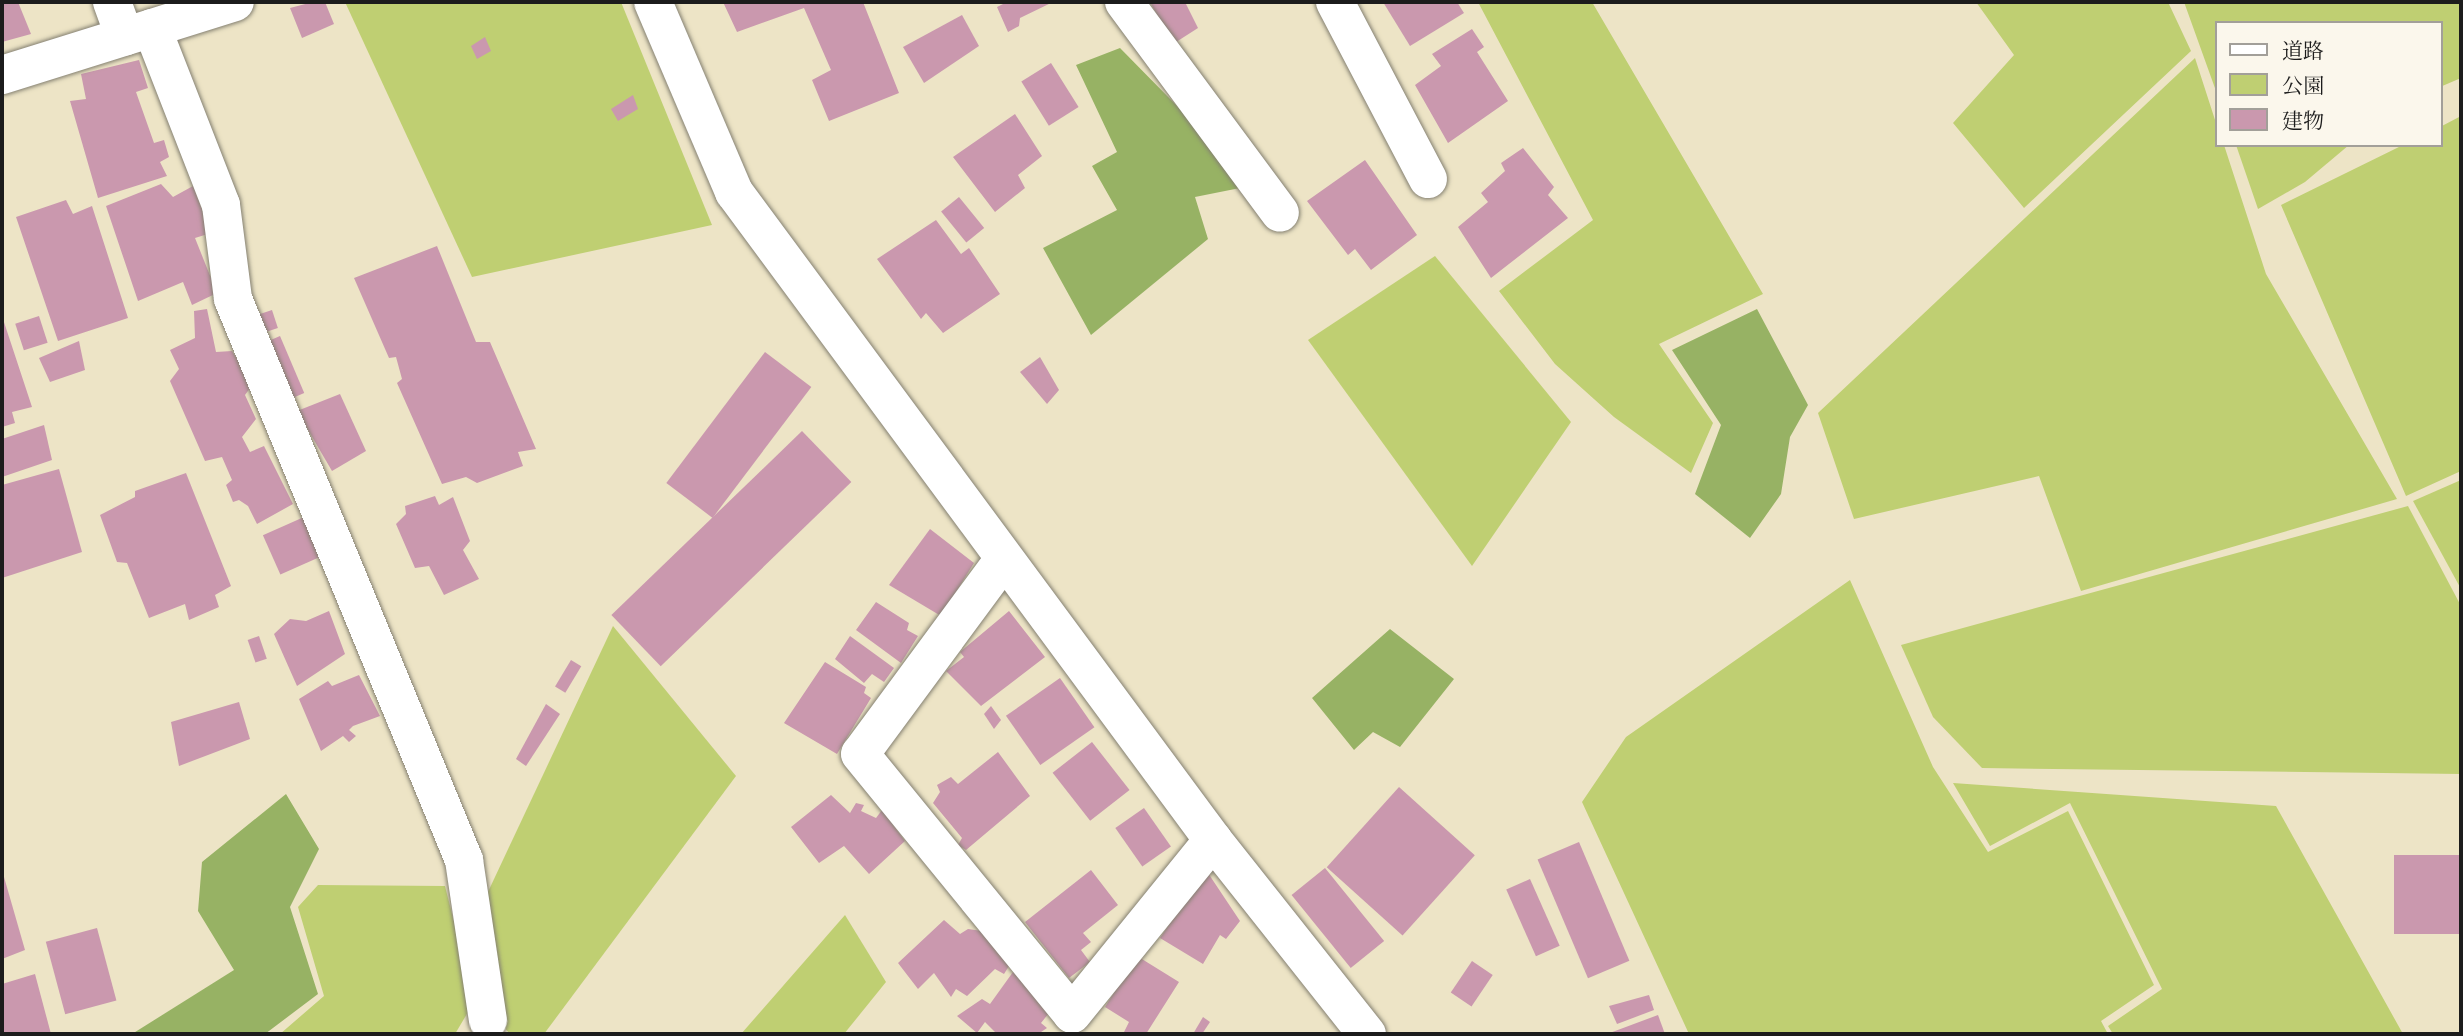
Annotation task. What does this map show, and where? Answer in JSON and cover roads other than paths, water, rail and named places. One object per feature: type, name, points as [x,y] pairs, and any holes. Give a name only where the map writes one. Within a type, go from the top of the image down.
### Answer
[{"type":"street","points":[[113,2],[138,33],[220,205],[233,299],[464,860],[488,1020]]},
{"type":"street","points":[[2,75],[235,2]]},
{"type":"street","points":[[653,2],[734,192],[1213,840],[1367,1034]]},
{"type":"street","points":[[1124,2],[1280,213]]},
{"type":"street","points":[[1335,2],[1428,179]]},
{"type":"street","points":[[1004,559],[860,754],[1072,1014],[1213,840]]}]
